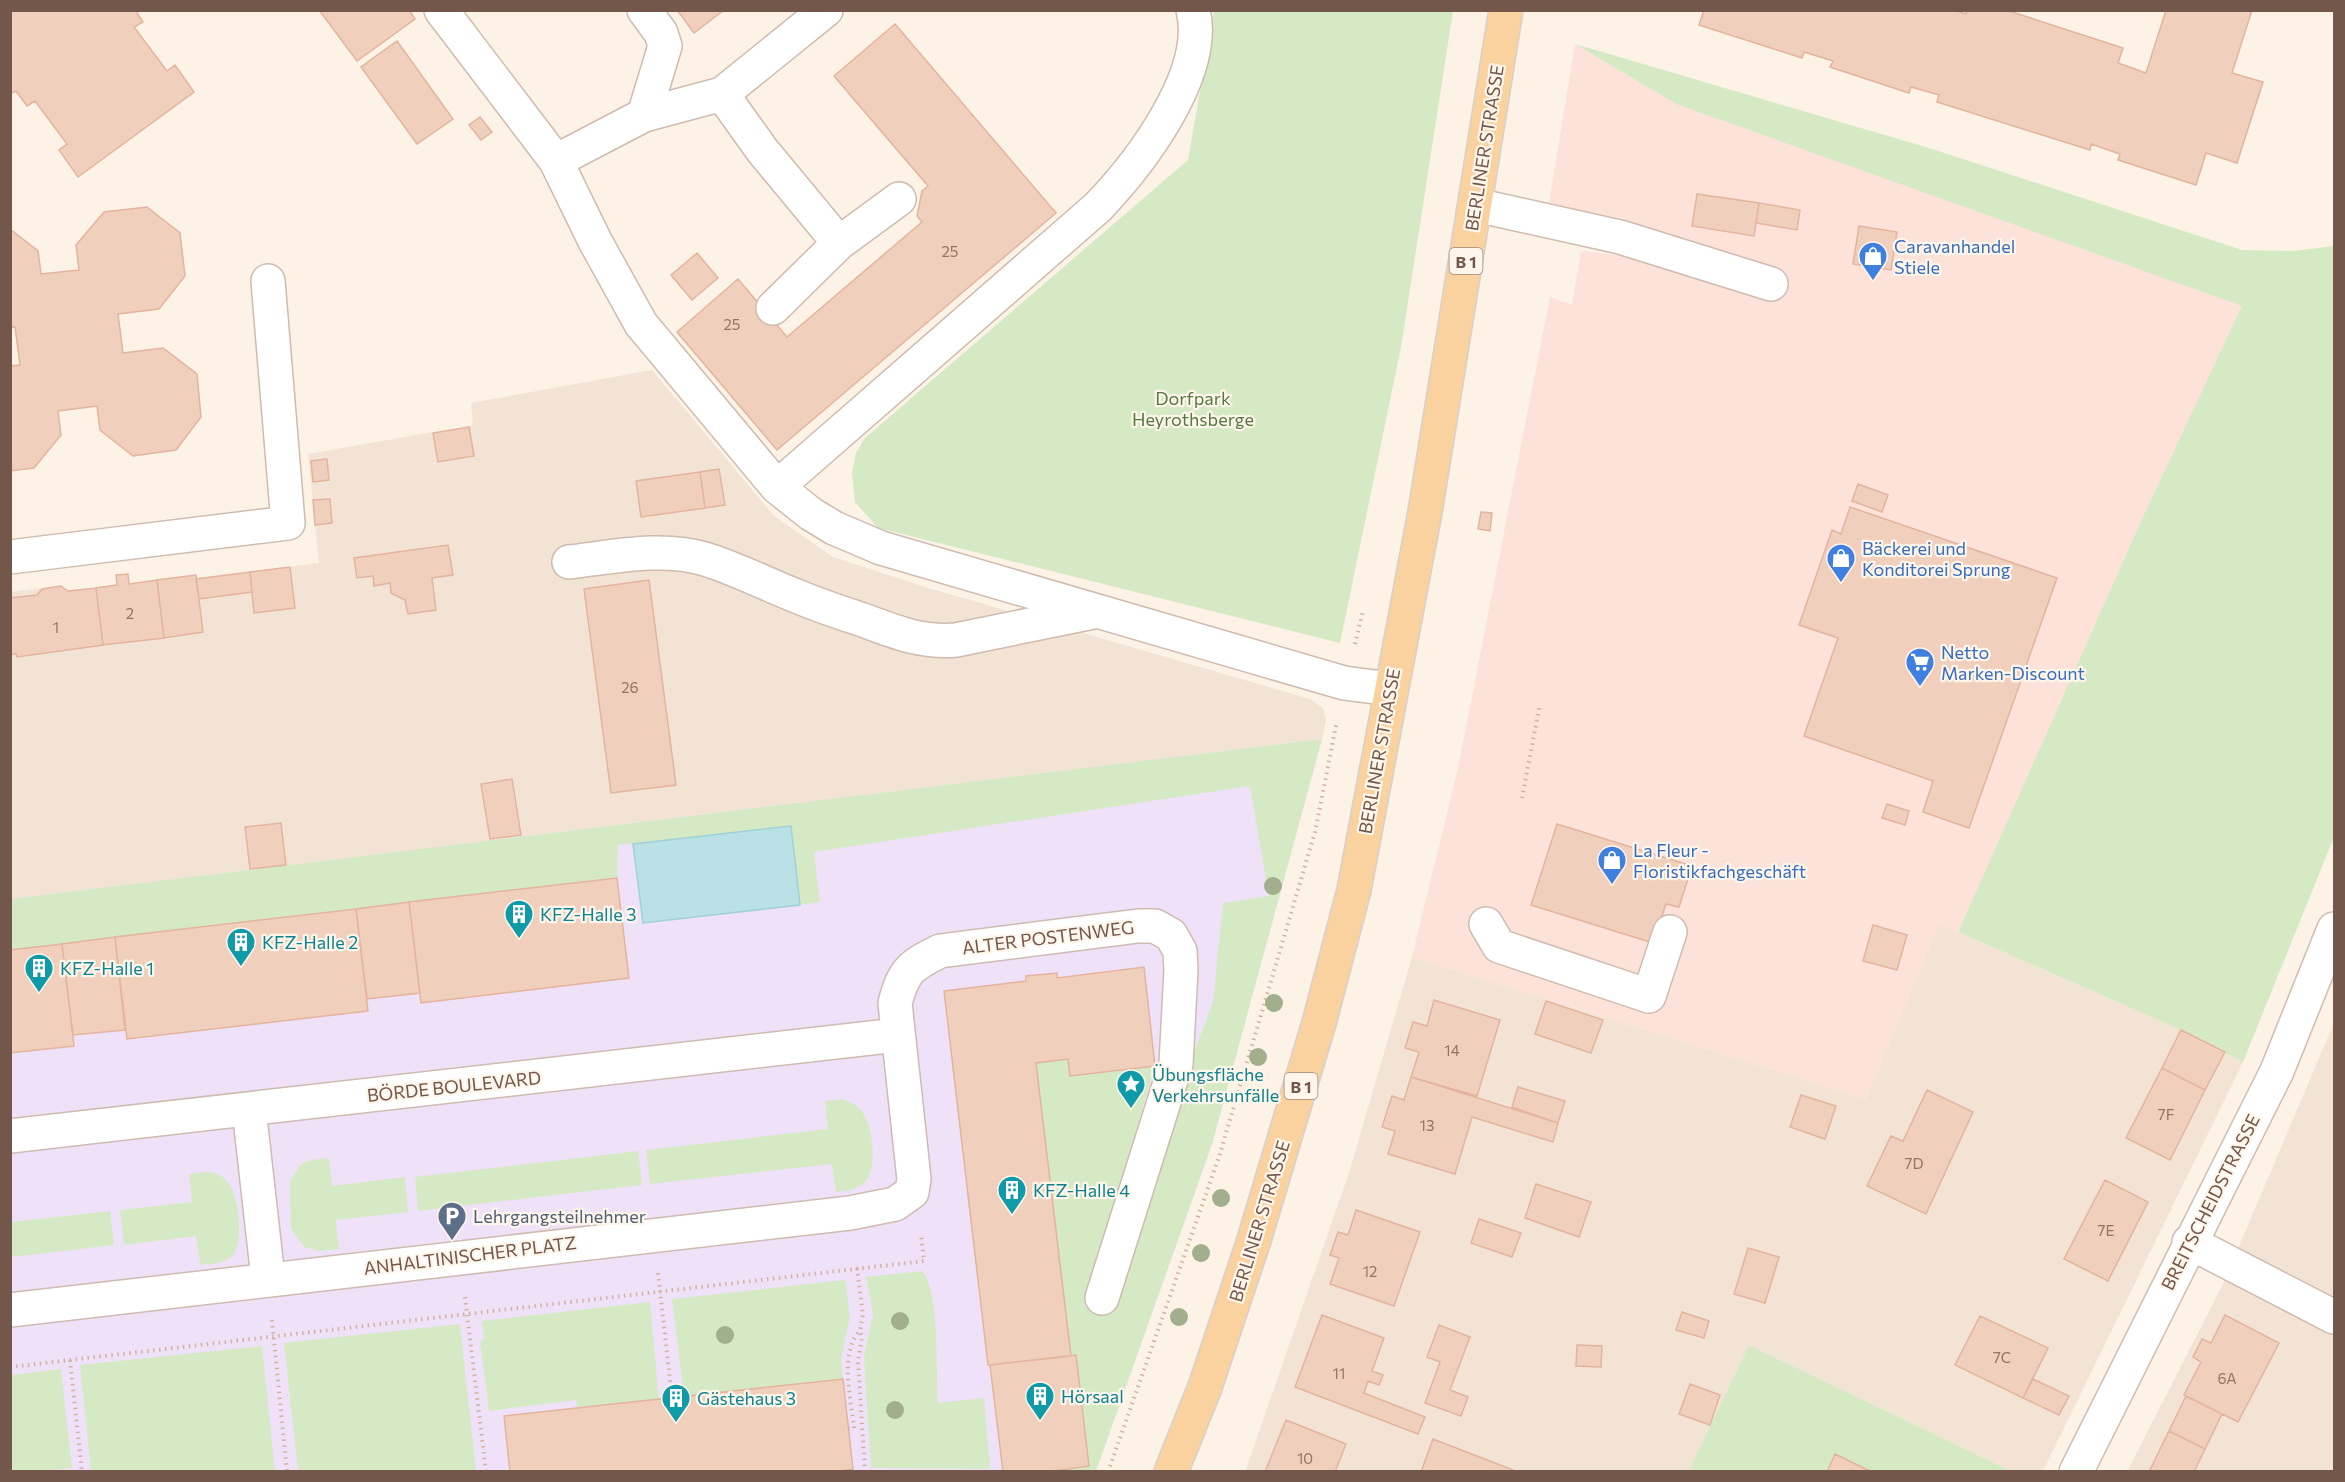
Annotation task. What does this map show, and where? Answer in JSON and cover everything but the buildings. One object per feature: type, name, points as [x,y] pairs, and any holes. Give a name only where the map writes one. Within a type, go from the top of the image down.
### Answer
[{"type":"main road","name":"BERLINER STRASSE","points":[[1171,1472],[1226,1327],[1319,1023],[1354,890],[1425,512],[1506,10]]},
{"type":"street","points":[[441,10],[556,161],[595,241],[641,324],[777,487],[811,514],[834,528],[881,548],[1344,683],[1390,689]]},
{"type":"street","points":[[644,10],[661,33],[665,46],[644,115]]},
{"type":"street","points":[[556,161],[598,137],[644,115],[722,94],[826,10]]},
{"type":"street","points":[[777,487],[1098,207],[1127,177],[1151,144],[1186,77],[1195,35],[1193,10]]},
{"type":"street","points":[[722,94],[762,150],[839,243]]},
{"type":"street","points":[[773,308],[839,243],[898,199]]},
{"type":"street","points":[[1476,205],[1620,237],[1771,284]]},
{"type":"street","points":[[10,557],[288,523],[268,280]]},
{"type":"street","points":[[569,562],[657,553],[681,554],[705,559],[802,599],[901,634],[920,640],[938,642],[1098,611]]},
{"type":"street","points":[[1485,924],[1499,945],[1649,996],[1670,932]]},
{"type":"street","name":"ALTER POSTENWEG","points":[[897,1035],[894,1003],[902,979],[918,962],[940,951],[1138,926],[1155,926],[1171,934],[1180,951],[1181,970],[1176,1064],[1102,1298]]},
{"type":"street","name":"BREITSCHEIDSTRASSE","points":[[2076,1472],[2189,1242],[2277,1071],[2334,929]]},
{"type":"street","points":[[897,1035],[914,1179]]},
{"type":"street","name":"BÖRDE BOULEVARD","points":[[10,1136],[897,1035]]},
{"type":"street","points":[[249,1109],[268,1278]]},
{"type":"street","name":"ANHALTINISCHER PLATZ","points":[[10,1310],[268,1278],[850,1212],[894,1204],[912,1192],[914,1179]]},
{"type":"street","points":[[2189,1242],[2334,1317]]},
{"type":"path","points":[[1108,1472],[1219,1157],[1315,832],[1344,683],[1365,604]]},
{"type":"path","points":[[1521,798],[1539,704]]},
{"type":"path","points":[[10,1367],[924,1261],[914,1179]]},
{"type":"path","points":[[653,1234],[672,1398]]},
{"type":"path","points":[[460,1256],[486,1472]]},
{"type":"path","points":[[857,1268],[862,1315],[860,1330],[862,1338],[858,1362],[865,1472]]},
{"type":"path","points":[[268,1278],[287,1472]]},
{"type":"path","points":[[848,1428],[854,1428],[848,1367],[852,1339],[860,1330]]},
{"type":"path","points":[[70,1360],[82,1472]]},
{"type":"shaded area","points":[[1575,44],[1676,104],[2243,306],[2142,519],[1958,932],[1939,925],[1866,1099],[1412,957],[1458,768],[1550,297],[1572,305],[1581,251],[1617,255],[1623,219],[1549,203]]},
{"type":"shaded area","points":[[652,370],[774,516],[833,557],[925,587],[1310,699],[1323,708],[1326,720],[1322,739],[11,899],[10,592],[61,586],[68,591],[197,579],[319,563],[308,454],[473,425],[471,403]]},
{"type":"shaded area","points":[[1322,739],[1212,1144],[1096,1471],[11,1471],[10,899]]},
{"type":"shaded area","points":[[1939,924],[2181,1030],[2243,1062],[2043,1471],[2011,1471],[1749,1345],[1690,1468],[1697,1471],[1245,1472],[1349,1173],[1412,957],[1866,1099]]},
{"type":"shaded area","points":[[2334,1023],[2334,1471],[2127,1472],[2222,1286]]},
{"type":"green space","name":"Dorfpark Heyrothsberge","points":[[1214,11],[1453,11],[1401,347],[1340,643],[878,528],[855,502],[852,473],[856,453],[865,438],[1188,160]]},
{"type":"green space","points":[[1575,44],[1929,148],[2242,250],[2294,251],[2334,246],[2334,837],[2243,1062],[2181,1030],[1958,932],[2142,519],[2242,306],[1676,104]]},
{"type":"green space","points":[[1322,739],[1212,1144],[1096,1471],[1046,1471],[1089,1466],[1071,1356],[1036,1063],[1068,1059],[1070,1076],[1155,1066],[1084,1306],[1107,1315],[1188,1068],[1213,1002],[1223,903],[1269,896],[1250,786],[814,852],[820,902],[800,905],[790,826],[618,845],[617,878],[11,950],[10,899]]},
{"type":"green space","points":[[844,1099],[854,1104],[863,1113],[871,1137],[872,1166],[866,1181],[856,1188],[836,1192],[832,1164],[650,1184],[646,1150],[828,1129],[825,1101]]},
{"type":"green space","points":[[638,1151],[642,1185],[418,1211],[415,1177]]},
{"type":"green space","points":[[329,1158],[332,1186],[405,1177],[408,1212],[336,1220],[339,1249],[319,1251],[304,1247],[291,1229],[290,1181],[302,1163]]},
{"type":"green space","points":[[212,1172],[225,1179],[235,1197],[239,1231],[235,1251],[231,1257],[220,1262],[200,1265],[196,1236],[124,1245],[120,1210],[192,1202],[189,1174]]},
{"type":"green space","points":[[110,1211],[114,1245],[11,1257],[11,1222]]},
{"type":"green space","points":[[922,1271],[928,1281],[932,1296],[936,1334],[938,1403],[984,1398],[990,1469],[871,1468],[864,1357],[873,1314],[866,1277]]},
{"type":"green space","points":[[845,1280],[850,1316],[841,1359],[843,1379],[684,1396],[672,1299]]},
{"type":"green space","points":[[650,1302],[659,1399],[577,1408],[576,1400],[489,1411],[480,1341],[484,1340],[482,1321]]},
{"type":"green space","points":[[460,1324],[476,1471],[298,1471],[284,1343]]},
{"type":"green space","points":[[1749,1345],[2011,1471],[1697,1472],[1690,1468]]},
{"type":"green space","points":[[262,1346],[275,1471],[91,1471],[80,1365]]},
{"type":"green space","points":[[61,1369],[72,1468],[11,1471],[11,1375]]},
{"type":"water","points":[[791,826],[800,905],[643,923],[633,844]]},
{"type":"place","name":"Caravanhandel Stiele","points":[[1873,282]]},
{"type":"place","name":"Bäckerei und Konditorei Sprung","points":[[1841,584]]},
{"type":"place","name":"Netto Marken-Discount","points":[[1920,688]]},
{"type":"place","name":"La Fleur - Floristikfachgeschäft","points":[[1612,886]]},
{"type":"place","name":"KFZ-Halle 3","points":[[519,940]]},
{"type":"place","name":"KFZ-Halle 2","points":[[241,968]]},
{"type":"place","name":"KFZ-Halle 1","points":[[39,994]]},
{"type":"place","name":"Übungsfläche Verkehrsunfälle","points":[[1131,1110]]},
{"type":"place","name":"KFZ-Halle 4","points":[[1012,1216]]},
{"type":"place","name":"Lehrgangsteilnehmer","points":[[452,1242]]},
{"type":"place","name":"Hörsaal","points":[[1040,1422]]},
{"type":"place","name":"Gästehaus 3","points":[[676,1424]]}]
